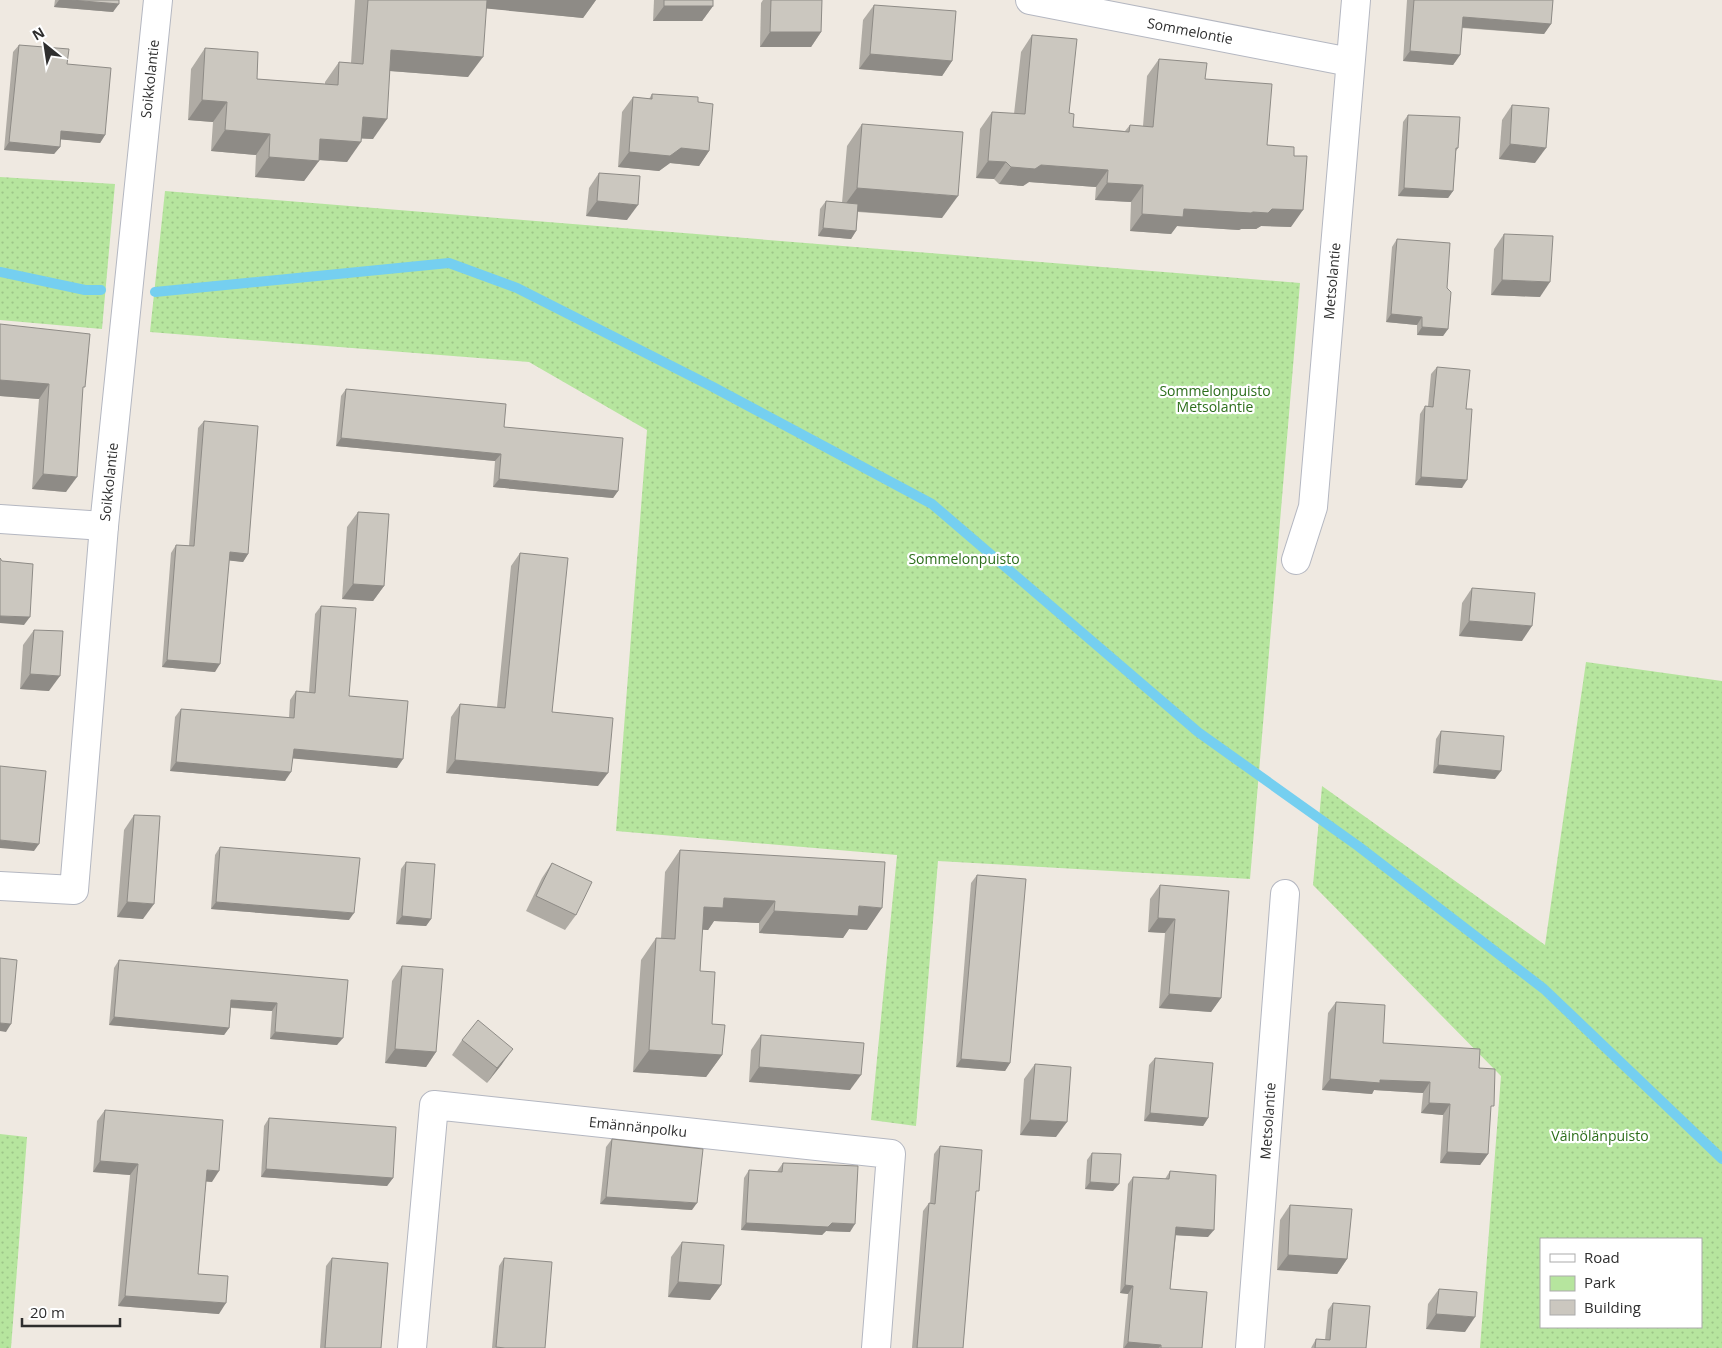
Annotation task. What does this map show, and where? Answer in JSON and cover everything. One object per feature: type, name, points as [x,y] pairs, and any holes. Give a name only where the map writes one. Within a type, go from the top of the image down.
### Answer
[{"type":"street","name":"Soikkolantie","points":[[0,886],[74,890],[104,526],[158,0]]},
{"type":"street","name":"Sommelontie","points":[[1030,0],[1350,62]]},
{"type":"street","name":"Metsolantie","points":[[1296,560],[1313,507],[1356,0]]},
{"type":"street","points":[[0,519],[104,526]]},
{"type":"street","name":"Metsolantie","points":[[1250,1348],[1285,894]]},
{"type":"street","name":"Emännänpolku","points":[[412,1348],[434,1105],[890,1154],[876,1348]]},
{"type":"green space","points":[[0,177],[115,184],[102,329],[0,320]]},
{"type":"green space","name":"Sommelonpuisto","points":[[165,191],[1300,283],[1250,879],[938,861],[916,1126],[871,1120],[897,855],[616,831],[647,430],[529,362],[150,332]]},
{"type":"green space","name":"Väinölänpuisto","points":[[1586,662],[1722,681],[1722,1348],[1480,1348],[1501,1076],[1313,885],[1322,786],[1545,945]]},
{"type":"green space","points":[[0,1134],[27,1137],[11,1348],[0,1348]]},
{"type":"building","points":[[71,0],[119,0],[119,4]]},
{"type":"building","points":[[368,0],[487,0],[483,57],[391,50],[387,119],[363,117],[361,142],[320,139],[319,161],[269,157],[270,134],[225,130],[227,102],[202,100],[205,48],[258,52],[257,79],[338,85],[339,62],[363,64]]},
{"type":"building","points":[[664,0],[713,0],[713,6],[664,6]]},
{"type":"building","points":[[771,0],[822,0],[821,32],[770,32]]},
{"type":"building","points":[[1414,0],[1553,0],[1551,24],[1463,17],[1460,55],[1410,51]]},
{"type":"building","points":[[874,5],[956,11],[952,61],[870,54]]},
{"type":"building","points":[[1032,35],[1077,39],[1069,113],[1074,114],[1073,127],[1129,132],[1130,125],[1153,127],[1159,59],[1207,63],[1205,79],[1272,84],[1267,145],[1294,147],[1294,156],[1307,156],[1303,210],[1272,209],[1268,213],[1251,213],[1184,209],[1183,217],[1142,214],[1143,185],[1107,183],[1108,170],[1041,165],[1035,169],[1011,167],[1006,162],[988,161],[992,112],[1025,114]]},
{"type":"building","points":[[19,45],[69,49],[67,64],[111,68],[105,135],[61,131],[60,147],[9,142]]},
{"type":"building","points":[[652,94],[698,97],[698,102],[713,104],[709,151],[681,148],[670,156],[629,152],[633,97],[652,99]]},
{"type":"building","points":[[1512,105],[1549,108],[1546,148],[1510,144]]},
{"type":"building","points":[[1408,115],[1460,117],[1453,191],[1404,188]]},
{"type":"building","points":[[862,124],[963,132],[958,196],[857,188]]},
{"type":"building","points":[[599,173],[640,176],[638,205],[597,201]]},
{"type":"building","points":[[826,201],[858,204],[856,231],[823,228]]},
{"type":"building","points":[[1504,234],[1553,236],[1550,282],[1502,280]]},
{"type":"building","points":[[1397,239],[1450,243],[1447,288],[1451,292],[1448,329],[1422,327],[1422,317],[1391,314]]},
{"type":"building","points":[[0,324],[90,334],[85,387],[83,387],[77,477],[43,474],[49,384],[0,380]]},
{"type":"building","points":[[1437,367],[1470,370],[1466,409],[1472,409],[1467,480],[1421,477],[1425,406],[1433,407]]},
{"type":"building","points":[[346,389],[506,404],[504,427],[623,438],[618,491],[499,479],[501,454],[341,438]]},
{"type":"building","points":[[204,421],[258,426],[248,554],[230,552],[220,664],[167,660],[176,545],[194,546]]},
{"type":"building","points":[[358,512],[389,514],[384,586],[353,584]]},
{"type":"building","points":[[520,553],[568,558],[552,712],[613,718],[608,773],[455,760],[460,704],[505,708]]},
{"type":"building","points":[[0,558],[2,561],[33,564],[30,617],[0,616]]},
{"type":"building","points":[[1472,588],[1535,593],[1532,626],[1469,621]]},
{"type":"building","points":[[321,606],[356,608],[349,696],[408,701],[403,759],[294,749],[291,772],[176,762],[181,709],[294,718],[296,691],[315,693]]},
{"type":"building","points":[[34,630],[63,631],[60,676],[30,674]]},
{"type":"building","points":[[1441,731],[1504,736],[1501,771],[1438,765]]},
{"type":"building","points":[[0,766],[46,771],[39,844],[0,840]]},
{"type":"building","points":[[134,815],[160,816],[154,904],[127,902]]},
{"type":"building","points":[[220,847],[360,858],[354,913],[216,902]]},
{"type":"building","points":[[680,850],[885,862],[882,908],[859,906],[858,916],[774,911],[775,901],[724,898],[723,908],[704,907],[700,971],[715,972],[712,1024],[725,1025],[722,1055],[649,1050],[656,938],[675,939]]},
{"type":"building","points":[[406,862],[435,864],[431,919],[402,916]]},
{"type":"building","points":[[552,863],[592,882],[576,915],[536,896]]},
{"type":"building","points":[[977,875],[1026,879],[1010,1063],[961,1059]]},
{"type":"building","points":[[1160,885],[1229,891],[1221,998],[1169,994],[1175,919],[1158,918]]},
{"type":"building","points":[[0,958],[17,960],[11,1024],[0,1023]]},
{"type":"building","points":[[119,960],[348,980],[343,1038],[275,1032],[277,1003],[231,1000],[229,1028],[114,1017]]},
{"type":"building","points":[[402,966],[443,969],[436,1052],[395,1049]]},
{"type":"building","points":[[1336,1002],[1385,1005],[1383,1043],[1480,1049],[1479,1068],[1495,1069],[1494,1106],[1491,1106],[1488,1154],[1447,1152],[1450,1104],[1429,1103],[1430,1082],[1380,1080],[1380,1083],[1330,1079]]},
{"type":"building","points":[[478,1020],[513,1049],[497,1068],[462,1040]]},
{"type":"building","points":[[761,1035],[864,1043],[861,1075],[759,1067]]},
{"type":"building","points":[[1155,1058],[1213,1063],[1208,1118],[1150,1113]]},
{"type":"building","points":[[1035,1064],[1071,1067],[1067,1122],[1030,1120]]},
{"type":"building","points":[[105,1110],[223,1120],[219,1171],[207,1170],[198,1274],[228,1276],[226,1303],[125,1296],[138,1164],[100,1161]]},
{"type":"building","points":[[269,1118],[396,1127],[393,1178],[266,1169]]},
{"type":"building","points":[[612,1139],[703,1149],[697,1203],[606,1197]]},
{"type":"building","points":[[940,1146],[982,1150],[979,1191],[976,1191],[963,1348],[917,1348],[929,1203],[935,1204]]},
{"type":"building","points":[[1092,1153],[1121,1154],[1119,1184],[1090,1182]]},
{"type":"building","points":[[783,1163],[858,1166],[855,1224],[832,1223],[828,1227],[746,1223],[749,1170],[782,1172]]},
{"type":"building","points":[[1170,1171],[1216,1175],[1214,1230],[1176,1227],[1170,1289],[1207,1292],[1202,1348],[1161,1348],[1161,1345],[1128,1342],[1133,1286],[1125,1285],[1133,1177],[1169,1179]]},
{"type":"building","points":[[1290,1205],[1352,1209],[1347,1259],[1288,1255]]},
{"type":"building","points":[[682,1242],[724,1245],[721,1285],[678,1282]]},
{"type":"building","points":[[332,1258],[388,1263],[381,1348],[325,1348]]},
{"type":"building","points":[[504,1258],[552,1262],[545,1348],[496,1347]]},
{"type":"building","points":[[1439,1289],[1477,1292],[1475,1317],[1436,1314]]},
{"type":"building","points":[[1333,1303],[1370,1306],[1366,1348],[1315,1348],[1316,1339],[1330,1340]]},
{"type":"waterway","points":[[155,292],[449,263],[517,288],[713,387],[932,504],[1198,732],[1358,846],[1544,989],[1722,1159]]},
{"type":"waterway","points":[[0,272],[85,290],[101,290]]},
{"type":"park label","name":"Sommelonpuisto Metsolantie","points":[[1215,400]]}]
